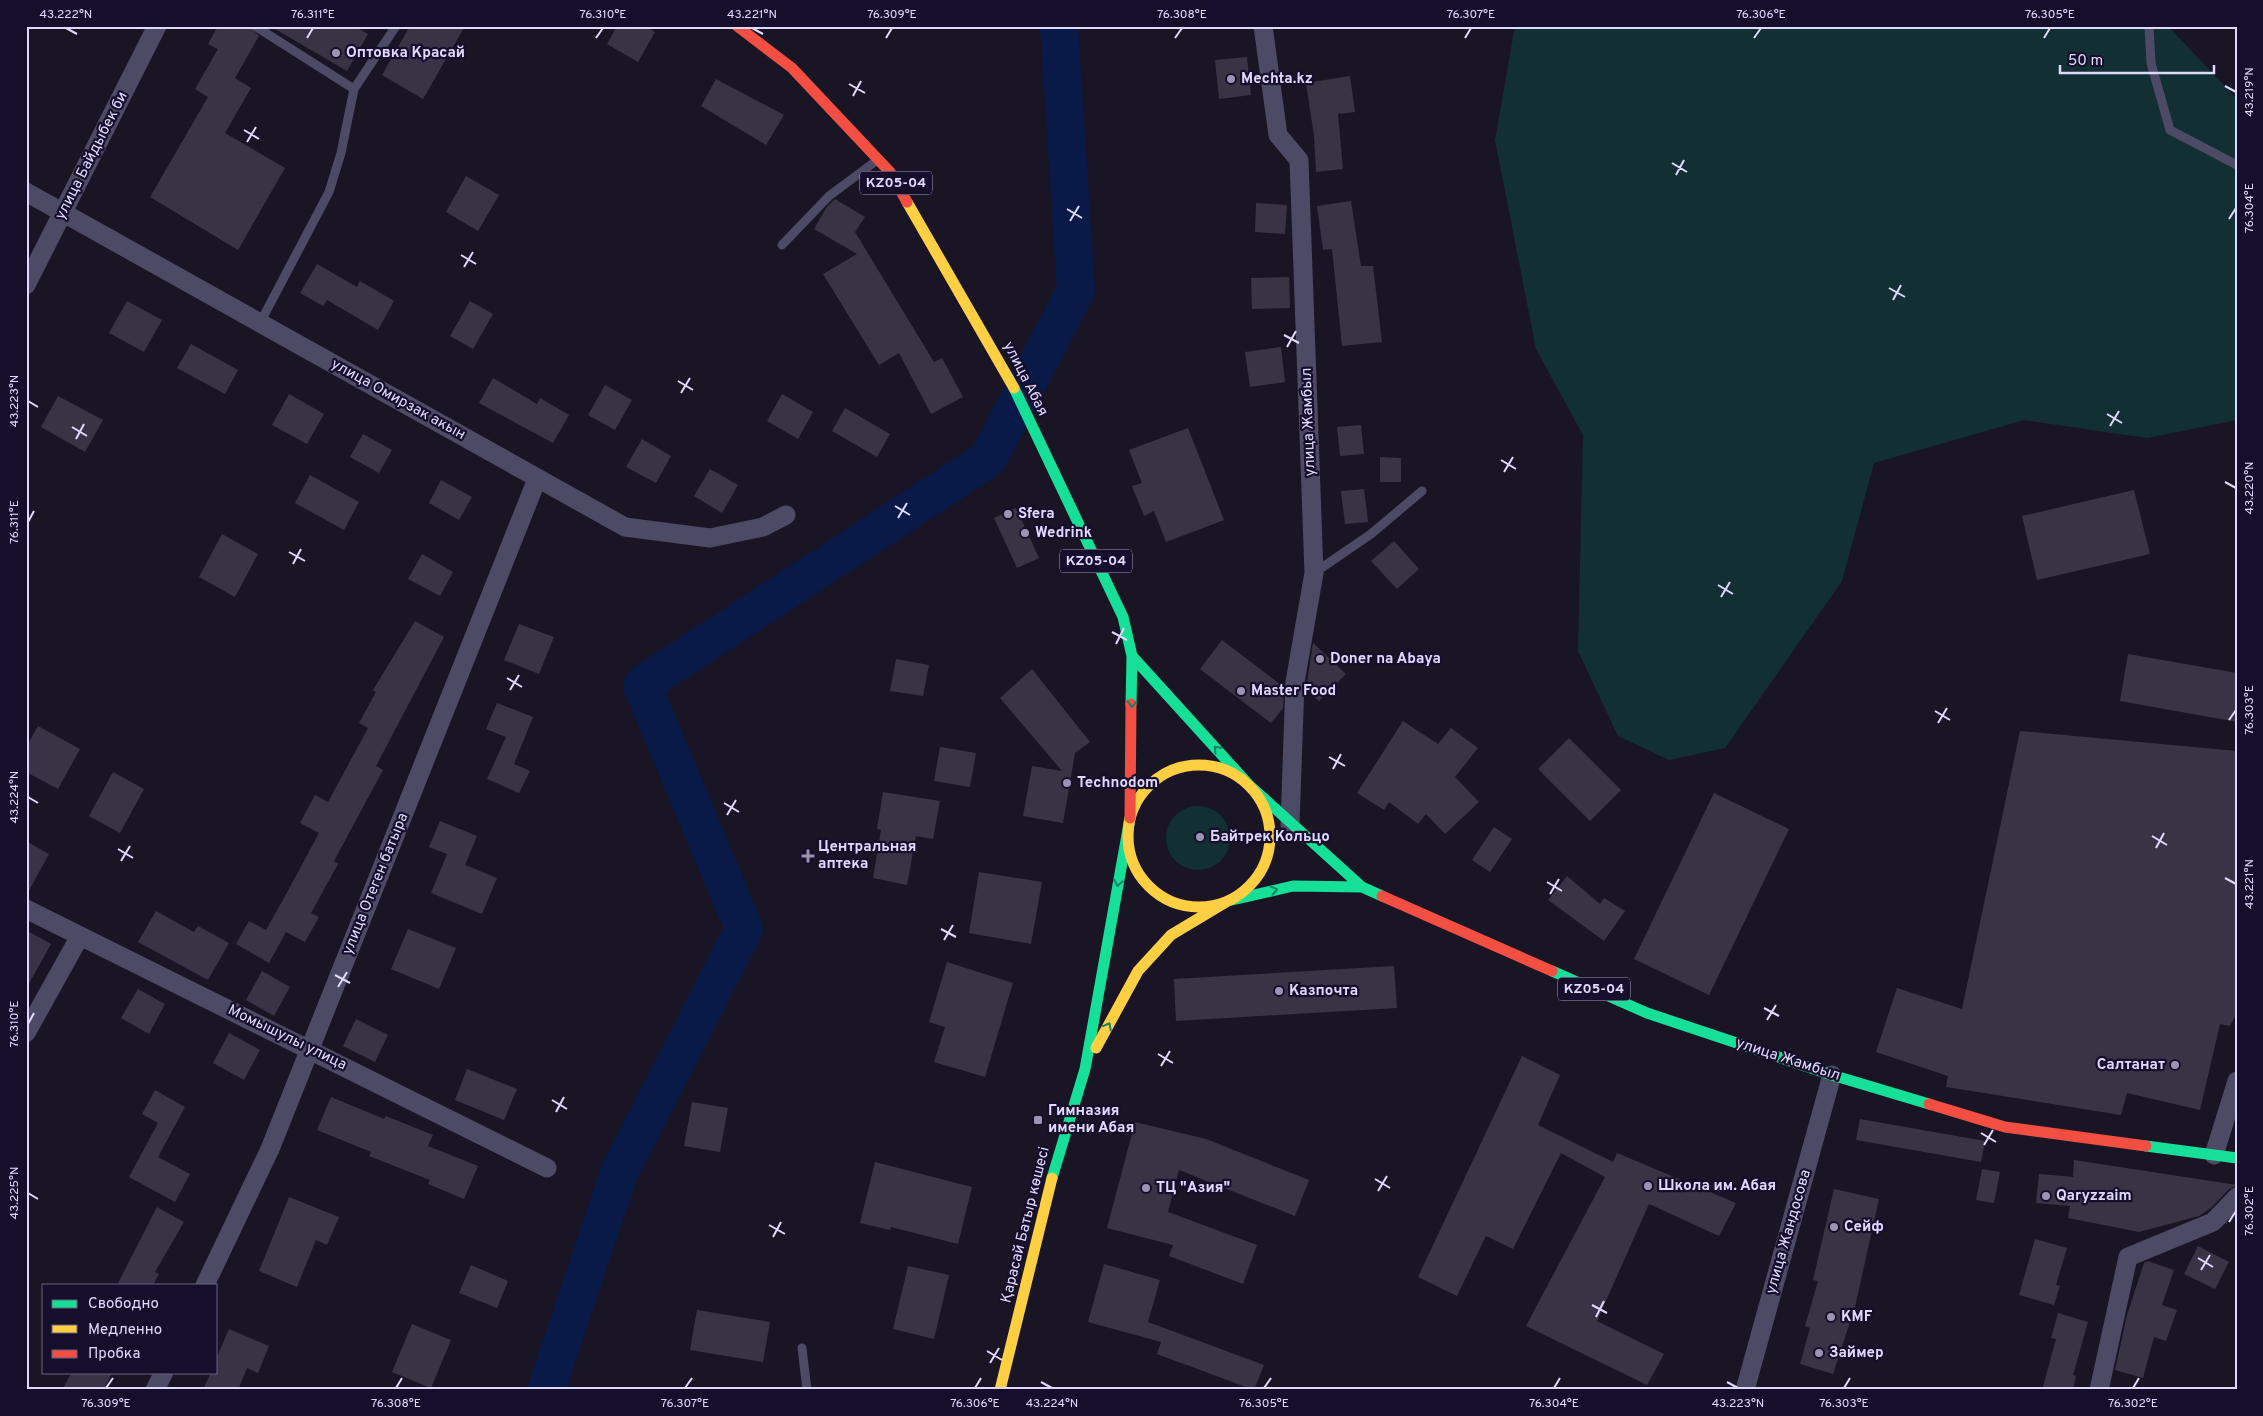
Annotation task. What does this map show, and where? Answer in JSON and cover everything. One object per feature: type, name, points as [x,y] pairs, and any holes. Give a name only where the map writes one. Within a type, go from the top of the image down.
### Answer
[{"type":"main road","name":"улица Абая","points":[[738,26],[792,68],[890,172],[1009,377],[1122,617],[1132,656],[1130,818]]},
{"type":"main road","name":"улица Жамбыл","points":[[1132,656],[1249,785],[1362,887],[1647,1013],[1832,1075],[2005,1127],[2237,1158]]},
{"type":"main road","name":"KZ05-04","points":[[1191,765],[1212,766],[1232,772],[1249,785],[1263,804],[1270,826],[1269,850],[1261,872],[1246,890],[1226,902],[1204,907],[1182,905],[1156,891],[1144,881],[1133,862],[1128,840],[1130,818],[1138,798],[1152,782],[1177,768],[1191,765]]},
{"type":"main road","points":[[1084,1069],[1130,818]]},
{"type":"main road","name":"улица Жамбыл","points":[[1226,902],[1293,886],[1362,887]]},
{"type":"main road","points":[[1084,1069],[1138,970],[1171,935],[1226,902]]},
{"type":"main road","name":"Қарасай Батыр көшесі","points":[[1000,1390],[1052,1177],[1084,1069]]},
{"type":"street","name":"улица Байдыбек би","points":[[26,285],[157,26]]},
{"type":"street","name":"улица Жамбыл","points":[[1263,26],[1278,135],[1299,160],[1314,573],[1296,682],[1290,824]]},
{"type":"street","name":"улица Омирзак акын","points":[[26,192],[625,527],[710,538],[763,527],[786,514]]},
{"type":"street","name":"улица Отеген батыра","points":[[205,1284],[270,1149],[537,479]]},
{"type":"street","name":"Момышулы улица","points":[[26,909],[547,1168]]},
{"type":"street","points":[[26,1033],[80,936]]},
{"type":"street","name":"улица Жандосова","points":[[1745,1390],[1832,1075]]},
{"type":"street","points":[[2214,1155],[2237,1081]]},
{"type":"street","points":[[2098,1390],[2128,1257],[2213,1222],[2237,1197]]},
{"type":"street","points":[[155,1390],[163,1374]]},
{"type":"lane","points":[[255,26],[354,89]]},
{"type":"lane","points":[[260,323],[329,192],[341,154],[354,89],[396,26]]},
{"type":"lane","points":[[2148,26],[2150,64],[2170,130],[2237,165]]},
{"type":"lane","points":[[782,245],[829,196],[878,160]]},
{"type":"lane","points":[[1314,573],[1371,534],[1422,491]]},
{"type":"lane","points":[[802,1348],[807,1390]]},
{"type":"green space","points":[[1515,26],[2168,26],[2237,99],[2237,420],[2147,438],[2024,420],[1874,463],[1842,581],[1725,748],[1669,760],[1618,736],[1578,651],[1583,435],[1536,349],[1495,140]]},
{"type":"green space","points":[[1192,806],[1204,806],[1221,815],[1228,826],[1230,838],[1228,850],[1221,861],[1204,870],[1192,870],[1180,865],[1171,856],[1166,844],[1166,832],[1171,820],[1180,811]]},
{"type":"building","points":[[218,26],[249,26],[259,36],[235,78],[251,88],[225,133],[285,168],[238,250],[150,197],[208,97],[195,89],[218,49],[208,44]]},
{"type":"building","name":"Оптовка Красай","points":[[270,26],[354,26],[368,34],[347,71]]},
{"type":"building","points":[[410,26],[465,26],[423,99],[382,75]]},
{"type":"building","points":[[617,26],[645,26],[655,32],[638,62],[607,44]]},
{"type":"building","points":[[1247,57],[1251,95],[1219,99],[1215,60]]},
{"type":"building","points":[[1350,76],[1355,112],[1338,114],[1343,169],[1316,172],[1314,136],[1306,83]]},
{"type":"building","points":[[716,79],[784,115],[766,145],[701,106]]},
{"type":"building","points":[[466,176],[499,195],[478,231],[446,212]]},
{"type":"building","points":[[835,199],[865,217],[855,232],[934,362],[942,358],[963,397],[931,414],[899,353],[879,365],[823,274],[857,254],[814,229],[826,208]]},
{"type":"building","points":[[1351,201],[1361,266],[1373,266],[1382,342],[1342,346],[1332,249],[1323,250],[1317,206]]},
{"type":"building","points":[[1256,203],[1287,205],[1285,234],[1255,232]]},
{"type":"building","points":[[317,264],[357,287],[360,281],[394,301],[378,330],[327,300],[323,306],[300,293]]},
{"type":"building","points":[[1289,277],[1290,308],[1252,309],[1251,278]]},
{"type":"building","points":[[127,301],[162,320],[144,352],[109,333]]},
{"type":"building","points":[[470,301],[493,314],[473,349],[450,336]]},
{"type":"building","points":[[191,344],[238,370],[225,394],[177,368]]},
{"type":"building","points":[[1281,347],[1285,382],[1250,387],[1245,352]]},
{"type":"building","points":[[493,378],[537,404],[540,398],[569,415],[553,443],[479,403]]},
{"type":"building","points":[[605,385],[632,400],[615,430],[588,415]]},
{"type":"building","points":[[289,394],[324,414],[307,444],[272,425]]},
{"type":"building","points":[[782,394],[813,412],[798,439],[767,421]]},
{"type":"building","points":[[58,396],[103,420],[85,452],[41,427]]},
{"type":"building","points":[[845,408],[890,434],[877,457],[832,431]]},
{"type":"building","points":[[1361,425],[1364,454],[1340,456],[1337,427]]},
{"type":"building","points":[[1188,428],[1224,520],[1166,542],[1154,511],[1144,516],[1132,486],[1142,483],[1129,450]]},
{"type":"building","points":[[363,434],[392,450],[379,473],[350,457]]},
{"type":"building","points":[[642,439],[671,456],[656,483],[626,467]]},
{"type":"building","points":[[1380,457],[1401,458],[1401,482],[1380,482]]},
{"type":"building","points":[[710,469],[738,485],[722,513],[694,496]]},
{"type":"building","points":[[310,475],[359,502],[344,530],[295,503]]},
{"type":"building","points":[[441,480],[472,497],[459,520],[429,503]]},
{"type":"building","points":[[1364,489],[1368,522],[1345,524],[1341,491]]},
{"type":"building","points":[[2134,490],[2150,554],[2037,580],[2022,516]]},
{"type":"building","points":[[1016,508],[1039,558],[1017,568],[994,518]]},
{"type":"building","points":[[222,534],[258,554],[235,597],[199,577]]},
{"type":"building","points":[[1394,541],[1419,569],[1397,589],[1371,561]]},
{"type":"building","points":[[422,554],[453,572],[440,596],[408,579]]},
{"type":"building","points":[[415,621],[444,637],[376,766],[383,770],[334,861],[338,864],[311,913],[319,917],[305,942],[286,932],[269,963],[236,944],[249,921],[266,930],[284,898],[319,833],[300,823],[315,795],[328,802],[368,728],[359,723],[376,692],[373,690]]},
{"type":"building","points":[[519,624],[554,637],[539,674],[504,660]]},
{"type":"building","points":[[1222,640],[1284,687],[1283,708],[1271,723],[1200,669]]},
{"type":"building","name":"Doner na Abaya","points":[[1313,643],[1346,674],[1319,701],[1306,690]]},
{"type":"building","points":[[2128,654],[2237,673],[2237,722],[2120,701]]},
{"type":"building","points":[[896,659],[929,665],[923,696],[890,691]]},
{"type":"building","points":[[1032,669],[1090,742],[1075,753],[1063,823],[1023,816],[1032,766],[1062,771],[1000,698]]},
{"type":"building","points":[[497,703],[533,717],[514,764],[530,771],[519,793],[487,779],[506,737],[486,729]]},
{"type":"building","points":[[1403,721],[1438,744],[1451,728],[1478,748],[1455,777],[1479,802],[1445,834],[1426,814],[1418,824],[1389,802],[1384,810],[1357,793]]},
{"type":"building","points":[[38,726],[80,749],[58,789],[26,772],[26,747]]},
{"type":"building","points":[[2020,731],[2237,751],[2237,1012],[2230,1026],[2220,1024],[2200,1110],[2127,1093],[2121,1115],[1946,1087],[1948,1076],[1876,1052],[1897,988],[1962,1009]]},
{"type":"building","points":[[1569,738],[1621,790],[1590,821],[1538,769]]},
{"type":"building","points":[[940,747],[976,753],[970,787],[934,781]]},
{"type":"building","points":[[113,772],[144,789],[120,833],[89,816]]},
{"type":"building","points":[[883,792],[940,801],[933,839],[916,836],[907,885],[873,878],[881,830],[877,829]]},
{"type":"building","points":[[1714,793],[1789,829],[1709,995],[1634,959]]},
{"type":"building","points":[[440,821],[477,836],[465,865],[497,878],[482,914],[431,893],[447,854],[429,847]]},
{"type":"building","points":[[1494,827],[1512,839],[1490,872],[1472,860]]},
{"type":"building","points":[[26,841],[49,854],[26,896]]},
{"type":"building","points":[[979,872],[1042,882],[1031,944],[969,933]]},
{"type":"building","points":[[1567,876],[1600,904],[1604,898],[1625,911],[1604,941],[1548,900]]},
{"type":"building","points":[[156,911],[194,932],[198,926],[229,943],[208,980],[138,942]]},
{"type":"building","points":[[408,929],[456,948],[439,989],[391,969]]},
{"type":"building","points":[[26,930],[51,944],[26,989]]},
{"type":"building","points":[[947,962],[1013,983],[985,1077],[934,1062],[945,1027],[929,1022]]},
{"type":"building","points":[[1394,966],[1397,1008],[1176,1021],[1174,979]]},
{"type":"building","points":[[262,971],[290,987],[274,1016],[246,1000]]},
{"type":"building","points":[[138,989],[165,1004],[149,1034],[121,1018]]},
{"type":"building","points":[[356,1019],[388,1035],[375,1062],[343,1046]]},
{"type":"building","points":[[229,1033],[260,1050],[244,1080],[213,1063]]},
{"type":"building","points":[[1522,1056],[1560,1075],[1538,1125],[1613,1162],[1617,1153],[1736,1203],[1719,1236],[1649,1204],[1597,1321],[1664,1354],[1647,1385],[1526,1326],[1605,1177],[1561,1153],[1513,1249],[1486,1236],[1457,1296],[1418,1277]]},
{"type":"building","points":[[467,1069],[517,1089],[504,1120],[455,1100]]},
{"type":"building","points":[[155,1090],[185,1107],[158,1157],[190,1174],[175,1202],[129,1177],[158,1123],[142,1114]]},
{"type":"building","points":[[331,1097],[384,1119],[386,1116],[433,1135],[428,1146],[478,1166],[464,1199],[428,1184],[430,1180],[369,1156],[371,1152],[317,1130]]},
{"type":"building","points":[[692,1102],[728,1108],[720,1152],[684,1146]]},
{"type":"building","points":[[1860,1119],[1985,1141],[1981,1162],[1856,1140]]},
{"type":"building","points":[[1135,1122],[1206,1139],[1309,1180],[1295,1216],[1179,1170],[1168,1212],[1257,1245],[1243,1284],[1169,1256],[1173,1245],[1107,1228]]},
{"type":"building","points":[[2074,1160],[2237,1186],[2229,1189],[2211,1208],[2199,1216],[2139,1232],[2068,1218],[2070,1206],[2036,1203],[2039,1174],[2073,1177]]},
{"type":"building","points":[[875,1162],[972,1187],[958,1244],[891,1227],[890,1230],[860,1223]]},
{"type":"building","points":[[1982,1169],[2000,1172],[1994,1203],[1976,1200]]},
{"type":"building","points":[[1834,1189],[1879,1199],[1855,1307],[1833,1374],[1800,1364],[1810,1328],[1805,1326],[1818,1281],[1813,1280]]},
{"type":"building","points":[[289,1197],[339,1217],[327,1245],[316,1240],[297,1287],[259,1271]]},
{"type":"building","points":[[157,1207],[184,1222],[155,1272],[159,1274],[154,1284],[118,1284]]},
{"type":"building","points":[[2035,1239],[2067,1248],[2056,1285],[2060,1286],[2054,1305],[2019,1295]]},
{"type":"building","points":[[2198,1246],[2229,1262],[2215,1289],[2184,1274]]},
{"type":"building","points":[[2148,1261],[2174,1270],[2162,1305],[2177,1310],[2166,1341],[2154,1337],[2143,1378],[2115,1370],[2127,1315],[2144,1263]]},
{"type":"building","points":[[1104,1264],[1160,1280],[1148,1322],[1264,1365],[1254,1390],[1157,1354],[1161,1342],[1088,1322]]},
{"type":"building","points":[[471,1265],[508,1281],[497,1308],[459,1293]]},
{"type":"building","points":[[908,1266],[949,1275],[934,1339],[893,1329]]},
{"type":"building","points":[[697,1310],[770,1322],[763,1362],[690,1350]]},
{"type":"building","points":[[2058,1313],[2088,1322],[2073,1375],[2076,1376],[2073,1390],[2042,1390],[2056,1339],[2051,1338]]},
{"type":"building","points":[[412,1324],[451,1340],[431,1388],[392,1372]]},
{"type":"building","points":[[229,1329],[269,1346],[258,1373],[247,1368],[238,1390],[203,1390],[210,1374],[218,1374],[218,1354]]},
{"type":"building","points":[[71,1374],[112,1374],[103,1390],[62,1390]]},
{"type":"waterway","points":[[546,1390],[619,1173],[744,929],[642,685],[988,459],[1076,290],[1059,26]]},
{"type":"traffic: fast","points":[[1014,388],[1123,617],[1132,656],[1131,704]]},
{"type":"traffic: fast","points":[[1132,656],[1249,785],[1362,887],[1382,896]]},
{"type":"traffic: fast","points":[[1052,1178],[1085,1069],[1130,818]]},
{"type":"traffic: fast","points":[[1232,900],[1293,886],[1362,887]]},
{"type":"traffic: fast","points":[[1552,971],[1647,1013],[1832,1075],[1929,1104]]},
{"type":"traffic: fast","points":[[2146,1146],[2237,1158]]},
{"type":"traffic: slow","points":[[907,202],[1014,388]]},
{"type":"traffic: slow","points":[[1199,765],[1226,771],[1238,777],[1249,786],[1258,797],[1264,809],[1270,836],[1264,863],[1258,875],[1249,886],[1238,895],[1226,901],[1199,907],[1172,901],[1160,895],[1149,886],[1140,875],[1134,863],[1128,836],[1134,809],[1140,797],[1149,786],[1160,777],[1172,771],[1199,765]]},
{"type":"traffic: slow","points":[[1096,1048],[1138,971],[1171,935],[1226,902]]},
{"type":"traffic: slow","points":[[1000,1390],[1052,1178]]},
{"type":"traffic: jam","points":[[737,26],[792,68],[890,172],[907,202]]},
{"type":"traffic: jam","points":[[1130,818],[1131,704]]},
{"type":"traffic: jam","points":[[1382,896],[1552,971]]},
{"type":"traffic: jam","points":[[1929,1104],[2005,1127],[2146,1146]]},
{"type":"place","name":"Оптовка Красай","points":[[336,53]]},
{"type":"place","name":"Mechta.kz","points":[[1231,79]]},
{"type":"place","name":"Sfera","points":[[1008,514]]},
{"type":"place","name":"Wedrink","points":[[1025,533]]},
{"type":"place","name":"Doner na Abaya","points":[[1320,659]]},
{"type":"place","name":"Master Food","points":[[1241,691]]},
{"type":"place","name":"Technodom","points":[[1067,783]]},
{"type":"place","name":"Байтрек Кольцо","points":[[1200,837]]},
{"type":"place","name":"Центральная аптека","points":[[808,856]]},
{"type":"place","name":"Казпочта","points":[[1279,991]]},
{"type":"place","name":"Салтанат","points":[[2175,1065]]},
{"type":"place","name":"Гимназия имени Абая","points":[[1038,1120]]},
{"type":"place","name":"Школа им. Абая","points":[[1648,1186]]},
{"type":"place","name":"ТЦ \"Азия\"","points":[[1146,1188]]},
{"type":"place","name":"Qaryzzaim","points":[[2046,1196]]},
{"type":"place","name":"Сейф","points":[[1834,1227]]},
{"type":"place","name":"KMF","points":[[1831,1317]]},
{"type":"place","name":"Займер","points":[[1819,1353]]}]
